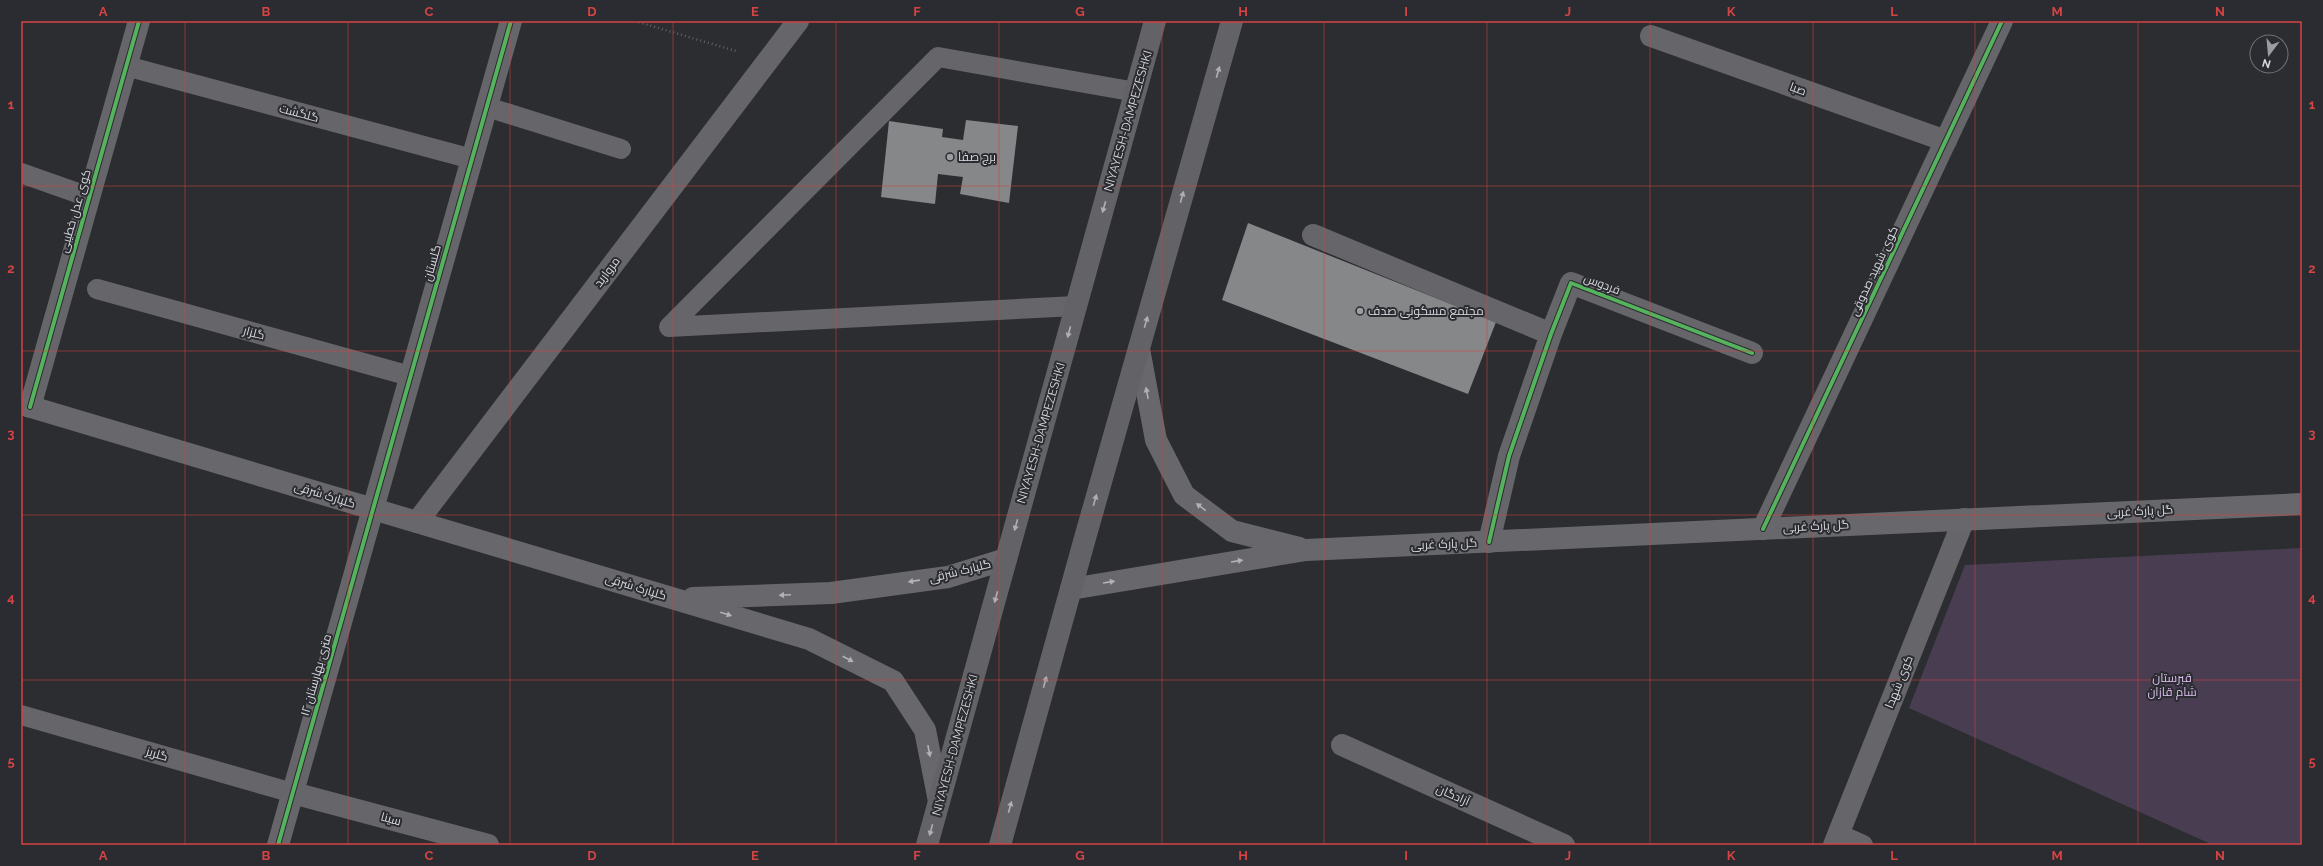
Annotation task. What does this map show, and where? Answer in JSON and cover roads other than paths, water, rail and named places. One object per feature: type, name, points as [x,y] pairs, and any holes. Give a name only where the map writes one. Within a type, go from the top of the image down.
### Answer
[{"type":"highway","name":"NIYAYESH-DAMPEZESHKI","points":[[927,845],[1156,21]]},
{"type":"highway","points":[[1000,845],[1085,538],[1232,21]]},
{"type":"main road","points":[[1139,349],[1156,440],[1184,495],[1232,531],[1306,550]]},
{"type":"main road","name":"گلپارک شرقی","points":[[26,406],[809,639],[893,682],[925,730],[939,801]]},
{"type":"main road","name":"گل پارک غربی","points":[[1306,550],[2302,504]]},
{"type":"main road","points":[[1071,589],[1306,550]]},
{"type":"main road","name":"گلپارک شرقی","points":[[675,599],[831,593],[948,577],[1006,559]]},
{"type":"street","name":"کوی عدل خطیبی","points":[[26,406],[89,197],[139,21]]},
{"type":"street","name":"گلستان","points":[[373,510],[511,21]]},
{"type":"street","name":"مروارید","points":[[417,522],[798,21]]},
{"type":"street","name":"کوی شهید صدوقی","points":[[1763,529],[2002,21]]},
{"type":"street","name":"صبا","points":[[1651,36],[1946,141]]},
{"type":"street","points":[[1313,235],[1550,334]]},
{"type":"street","name":"فردوس","points":[[1489,542],[1509,456],[1550,334],[1571,283],[1752,353]]},
{"type":"street","name":"۱۲ متری بهارستان","points":[[278,845],[373,510]]},
{"type":"street","name":"کوی شهدا","points":[[1836,840],[1964,519]]},
{"type":"street","name":"آزادگان","points":[[1342,745],[1564,845]]},
{"type":"street","name":"سینا","points":[[293,793],[488,845]]},
{"type":"lane","points":[[1076,306],[669,327],[938,57],[1136,92]]},
{"type":"lane","name":"گلگشت","points":[[126,66],[472,159]]},
{"type":"lane","points":[[487,107],[622,149]]},
{"type":"lane","points":[[21,174],[89,197]]},
{"type":"lane","name":"گلزار","points":[[97,289],[410,376]]},
{"type":"lane","name":"گلریز","points":[[21,715],[293,793]]},
{"type":"lane","points":[[1836,840],[1863,845]]},
{"type":"place","name":"برج صفا","points":[[950,157]]},
{"type":"place","name":"مجتمع مسکونی صدف","points":[[1360,311]]},
{"type":"park label","name":"قبرستان شام قازان","points":[[2172,685]]}]
